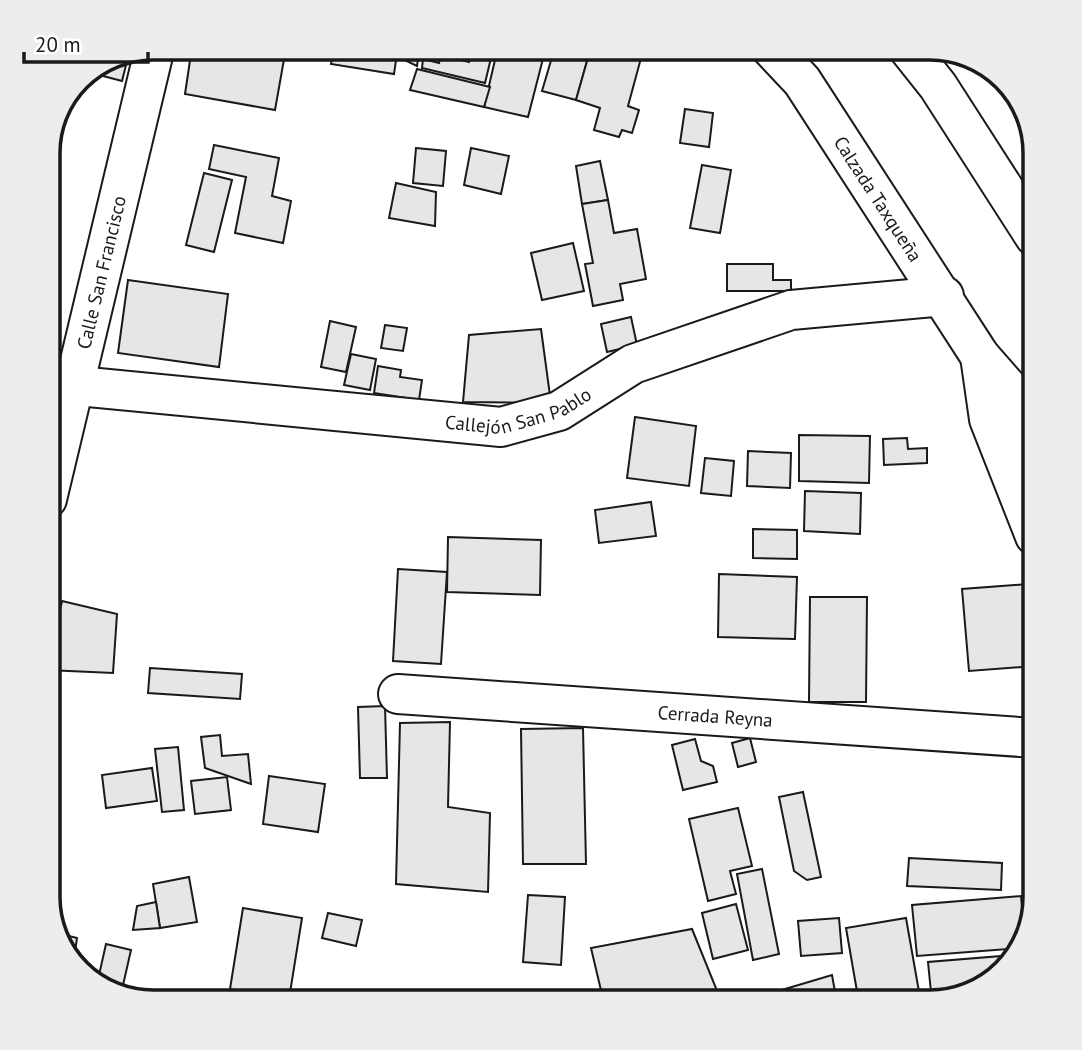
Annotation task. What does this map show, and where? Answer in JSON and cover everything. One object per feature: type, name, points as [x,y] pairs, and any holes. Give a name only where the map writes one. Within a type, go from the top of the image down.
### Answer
[{"type":"street","name":"Calle San Francisco","points":[[61,385],[151,60]]},
{"type":"street","name":"Calzada Taxqueña","points":[[783,60],[802,81],[944,296],[980,356],[1016,397],[1023,413]]},
{"type":"street","points":[[917,60],[938,86],[1023,218]]},
{"type":"street","name":"Callejón San Pablo","points":[[61,385],[501,427],[559,411],[633,364],[791,310],[944,296]]},
{"type":"street","name":"Calzada Taxqueña","points":[[980,356],[989,419],[1023,505]]},
{"type":"street","name":"Cerrada Reyna","points":[[398,694],[1023,737]]},
{"type":"building","points":[[190,60],[284,60],[275,110],[185,94]]},
{"type":"building","points":[[332,60],[396,60],[394,74],[331,64]]},
{"type":"building","points":[[404,60],[418,60],[417,66]]},
{"type":"building","points":[[423,60],[439,63],[440,60],[491,60],[485,83],[422,68]]},
{"type":"building","points":[[495,60],[543,60],[528,117],[484,107]]},
{"type":"building","points":[[551,60],[587,60],[576,100],[542,91]]},
{"type":"building","points":[[587,60],[640,60],[628,106],[639,110],[632,133],[622,130],[619,137],[594,130],[600,108],[576,100]]},
{"type":"building","points":[[126,63],[122,81],[101,76]]},
{"type":"building","points":[[417,69],[490,87],[484,107],[410,90]]},
{"type":"building","points":[[685,109],[713,113],[709,147],[680,143]]},
{"type":"building","points":[[214,145],[279,158],[272,196],[291,201],[283,243],[235,233],[246,177],[209,169]]},
{"type":"building","points":[[416,148],[446,151],[443,186],[413,183]]},
{"type":"building","points":[[471,148],[509,156],[501,194],[464,185]]},
{"type":"building","points":[[600,161],[608,200],[582,204],[576,166]]},
{"type":"building","points":[[702,165],[731,170],[720,233],[690,228]]},
{"type":"building","points":[[204,173],[232,180],[214,252],[186,245]]},
{"type":"building","points":[[396,183],[436,192],[435,226],[389,218]]},
{"type":"building","points":[[608,200],[614,233],[637,229],[646,279],[620,284],[623,300],[593,306],[585,264],[593,263],[582,204]]},
{"type":"building","points":[[573,243],[584,291],[542,300],[531,253]]},
{"type":"building","points":[[727,264],[773,264],[773,280],[791,280],[791,291],[727,291]]},
{"type":"building","points":[[128,280],[228,294],[219,367],[118,353]]},
{"type":"building","points":[[631,317],[637,345],[607,352],[601,324]]},
{"type":"building","points":[[330,321],[356,327],[346,372],[321,367]]},
{"type":"building","points":[[385,325],[407,328],[403,351],[381,348]]},
{"type":"building","points":[[541,329],[551,403],[463,402],[469,335]]},
{"type":"building","points":[[351,354],[376,359],[370,390],[344,385]]},
{"type":"building","points":[[378,366],[401,370],[400,377],[422,380],[419,400],[374,393]]},
{"type":"building","points":[[635,417],[696,426],[689,486],[627,478]]},
{"type":"building","points":[[799,435],[870,436],[869,483],[799,481]]},
{"type":"building","points":[[907,438],[908,449],[927,448],[927,463],[884,465],[883,439]]},
{"type":"building","points":[[748,451],[791,453],[790,488],[747,486]]},
{"type":"building","points":[[705,458],[734,461],[731,496],[701,493]]},
{"type":"building","points":[[805,491],[861,493],[860,534],[804,531]]},
{"type":"building","points":[[651,502],[656,536],[599,543],[595,510]]},
{"type":"building","points":[[753,529],[797,530],[797,559],[753,558]]},
{"type":"building","points":[[448,537],[541,540],[540,595],[447,592]]},
{"type":"building","points":[[398,569],[447,572],[441,664],[393,661]]},
{"type":"building","points":[[719,574],[797,577],[795,639],[718,637]]},
{"type":"building","points":[[1023,584],[1023,667],[969,671],[962,589]]},
{"type":"building","points":[[810,597],[867,597],[866,702],[809,702]]},
{"type":"building","points":[[62,601],[117,614],[113,673],[60,671]]},
{"type":"building","points":[[150,668],[242,674],[240,699],[148,693]]},
{"type":"building","points":[[385,706],[387,778],[360,778],[358,707]]},
{"type":"building","points":[[450,722],[448,807],[490,813],[488,892],[396,884],[400,723]]},
{"type":"building","points":[[583,728],[586,864],[523,864],[521,729]]},
{"type":"building","points":[[220,735],[222,756],[248,754],[251,784],[205,768],[201,737]]},
{"type":"building","points":[[750,738],[756,762],[738,767],[732,743]]},
{"type":"building","points":[[695,739],[701,761],[713,766],[717,782],[683,790],[672,745]]},
{"type":"building","points":[[178,747],[184,810],[162,812],[155,749]]},
{"type":"building","points":[[152,768],[157,801],[106,808],[102,775]]},
{"type":"building","points":[[269,776],[325,784],[318,832],[263,824]]},
{"type":"building","points":[[227,777],[231,810],[195,814],[191,781]]},
{"type":"building","points":[[803,792],[821,877],[807,880],[794,871],[779,797]]},
{"type":"building","points":[[738,808],[752,866],[730,871],[736,894],[708,901],[689,819]]},
{"type":"building","points":[[909,858],[1002,863],[1001,890],[907,886]]},
{"type":"building","points":[[762,869],[779,954],[753,960],[737,874]]},
{"type":"building","points":[[189,877],[197,922],[160,928],[153,884]]},
{"type":"building","points":[[528,895],[565,897],[561,965],[523,962]]},
{"type":"building","points":[[1021,896],[1022,907],[1015,933],[1006,949],[917,956],[912,905]]},
{"type":"building","points":[[156,902],[160,928],[133,930],[137,906]]},
{"type":"building","points":[[736,904],[748,950],[713,959],[702,913]]},
{"type":"building","points":[[243,908],[302,918],[290,990],[230,989]]},
{"type":"building","points":[[328,913],[362,920],[356,946],[322,938]]},
{"type":"building","points":[[839,918],[842,953],[801,956],[798,921]]},
{"type":"building","points":[[906,918],[919,990],[857,990],[846,928]]},
{"type":"building","points":[[692,929],[717,990],[601,990],[591,948]]},
{"type":"building","points":[[68,936],[77,938],[75,949]]},
{"type":"building","points":[[106,944],[131,950],[123,986],[99,973]]},
{"type":"building","points":[[1001,956],[976,978],[948,989],[931,990],[928,962]]},
{"type":"building","points":[[832,975],[835,990],[782,990]]}]
